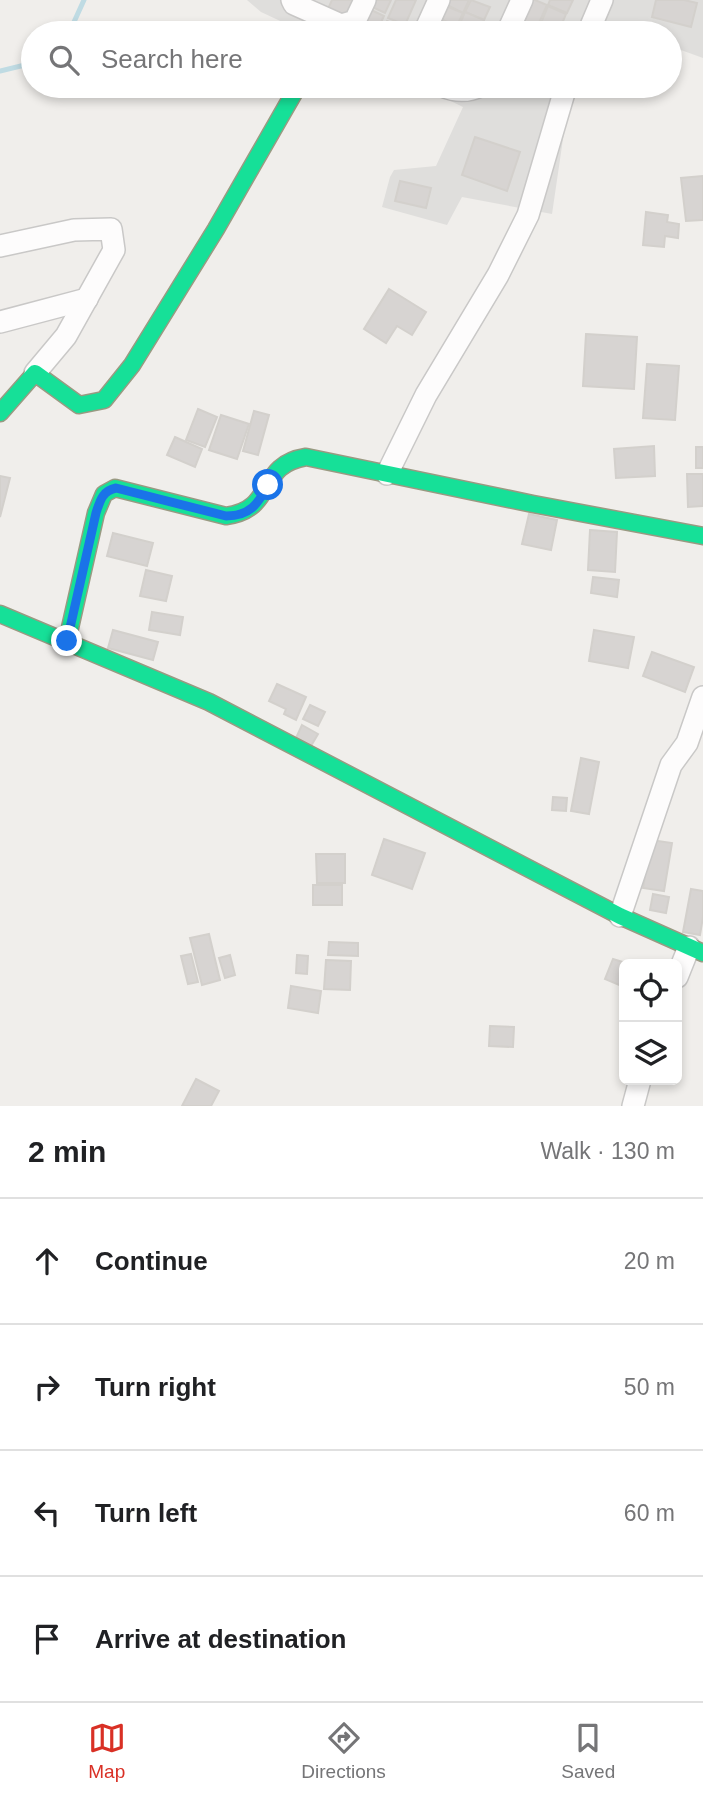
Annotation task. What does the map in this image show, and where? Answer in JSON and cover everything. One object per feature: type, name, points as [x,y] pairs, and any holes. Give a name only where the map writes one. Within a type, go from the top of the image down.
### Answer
[{"type":"street","points":[[292,0],[294,4],[334,21]]},
{"type":"street","points":[[355,21],[365,0]]},
{"type":"street","points":[[429,21],[439,0]]},
{"type":"street","points":[[513,21],[522,0]]},
{"type":"street","points":[[593,21],[602,0]]},
{"type":"street","points":[[35,373],[79,405],[104,400],[132,365],[216,229],[291,98]]},
{"type":"street","points":[[387,474],[426,396],[498,275],[528,215],[562,98]]},
{"type":"street","points":[[0,246],[74,230],[111,229],[114,250],[66,336],[0,414]]},
{"type":"street","points":[[0,322],[88,299]]},
{"type":"street","points":[[67,641],[96,513],[107,490],[116,488],[226,516],[243,515],[255,507],[274,471],[291,458],[306,457],[703,536]]},
{"type":"street","points":[[0,614],[209,702],[620,916],[696,950],[682,969]]},
{"type":"street","points":[[620,916],[671,765],[695,746],[703,697]]},
{"type":"street","points":[[633,1106],[639,1085]]},
{"type":"shaded area","points":[[247,0],[703,0],[703,58],[682,50],[682,21],[280,21],[261,12]]},
{"type":"shaded area","points":[[445,98],[571,98],[552,214],[462,197],[447,225],[382,207],[394,170],[436,166],[463,107]]},
{"type":"building","points":[[332,0],[353,0],[344,19],[327,11]]},
{"type":"building","points":[[370,0],[391,0],[385,13],[368,5]]},
{"type":"building","points":[[396,0],[416,0],[407,21],[388,18]]},
{"type":"building","points":[[449,0],[469,0],[463,13],[447,5]]},
{"type":"building","points":[[471,0],[490,7],[484,20],[465,12]]},
{"type":"building","points":[[529,0],[547,5],[540,21],[519,21]]},
{"type":"building","points":[[550,0],[573,0],[567,13],[548,5]]},
{"type":"building","points":[[656,0],[697,3],[691,27],[682,25],[682,21],[652,17]]},
{"type":"building","points":[[446,6],[463,13],[459,21],[440,19]]},
{"type":"building","points":[[548,6],[566,14],[563,21],[542,21]]},
{"type":"building","points":[[367,8],[384,16],[382,21],[361,21]]},
{"type":"building","points":[[465,12],[484,20],[484,21],[461,21]]},
{"type":"building","points":[[475,137],[520,152],[507,191],[462,175]]},
{"type":"building","points":[[703,176],[703,220],[686,221],[681,178]]},
{"type":"building","points":[[400,181],[431,188],[426,208],[395,201]]},
{"type":"building","points":[[646,212],[668,215],[667,222],[679,224],[678,238],[665,236],[664,247],[643,245]]},
{"type":"building","points":[[389,289],[426,312],[412,335],[397,326],[386,343],[364,329]]},
{"type":"building","points":[[586,334],[637,337],[634,389],[583,386]]},
{"type":"building","points":[[647,364],[679,366],[675,420],[643,418]]},
{"type":"building","points":[[198,409],[217,417],[205,447],[186,440]]},
{"type":"building","points":[[254,411],[269,415],[258,455],[243,451]]},
{"type":"building","points":[[221,415],[249,424],[237,459],[209,450]]},
{"type":"building","points":[[175,437],[202,449],[195,467],[167,455]]},
{"type":"building","points":[[654,446],[655,476],[616,478],[614,449]]},
{"type":"building","points":[[696,447],[703,447],[703,468],[696,468]]},
{"type":"building","points":[[687,474],[703,474],[703,506],[688,507]]},
{"type":"building","points":[[0,476],[10,478],[0,517]]},
{"type":"building","points":[[529,514],[557,520],[551,550],[522,544]]},
{"type":"building","points":[[590,530],[617,532],[615,572],[588,570]]},
{"type":"building","points":[[113,533],[153,543],[147,566],[107,556]]},
{"type":"building","points":[[146,570],[172,576],[166,601],[140,596]]},
{"type":"building","points":[[593,577],[619,580],[617,597],[591,593]]},
{"type":"building","points":[[152,612],[183,617],[180,635],[149,630]]},
{"type":"building","points":[[113,630],[158,642],[153,660],[108,648]]},
{"type":"building","points":[[594,630],[634,637],[628,668],[589,661]]},
{"type":"building","points":[[652,652],[694,667],[685,692],[643,676]]},
{"type":"building","points":[[277,684],[306,697],[296,720],[284,714],[286,709],[269,701]]},
{"type":"building","points":[[310,705],[325,712],[318,726],[303,719]]},
{"type":"building","points":[[302,725],[318,734],[311,746],[296,738]]},
{"type":"building","points":[[581,758],[599,762],[589,814],[571,811]]},
{"type":"building","points":[[553,797],[567,798],[566,811],[552,810]]},
{"type":"building","points":[[384,839],[425,853],[412,889],[372,875]]},
{"type":"building","points":[[651,840],[672,843],[664,891],[643,888]]},
{"type":"building","points":[[316,854],[345,854],[345,883],[317,883]]},
{"type":"building","points":[[313,885],[342,885],[342,905],[313,905]]},
{"type":"building","points":[[691,889],[703,891],[700,935],[683,932]]},
{"type":"building","points":[[653,894],[669,897],[666,913],[650,910]]},
{"type":"building","points":[[209,934],[220,980],[202,985],[190,938]]},
{"type":"building","points":[[329,942],[358,943],[358,956],[328,955]]},
{"type":"building","points":[[191,954],[198,982],[188,984],[181,956]]},
{"type":"building","points":[[230,955],[235,975],[225,978],[219,958]]},
{"type":"building","points":[[297,955],[308,956],[307,974],[296,973]]},
{"type":"building","points":[[613,959],[619,961],[619,985],[605,979]]},
{"type":"building","points":[[326,960],[351,961],[350,990],[324,989]]},
{"type":"building","points":[[291,986],[321,991],[318,1013],[288,1008]]},
{"type":"building","points":[[490,1026],[514,1027],[513,1047],[489,1046]]},
{"type":"building","points":[[196,1079],[219,1091],[211,1106],[182,1106]]},
{"type":"waterway","points":[[74,21],[84,0]]},
{"type":"waterway","points":[[0,71],[21,66]]},
{"type":"traffic: fast","points":[[0,413],[35,373],[79,405],[104,400],[132,365],[216,229],[291,98]]},
{"type":"traffic: fast","points":[[67,641],[96,513],[104,494],[115,488],[226,516],[242,512],[253,505],[280,469],[290,462],[306,457],[703,536]]},
{"type":"traffic: fast","points":[[0,614],[209,702],[620,916],[703,953]]},
{"type":"route","points":[[67,641],[96,513],[107,490],[116,488],[235,516],[243,515],[255,507],[268,485]]}]
